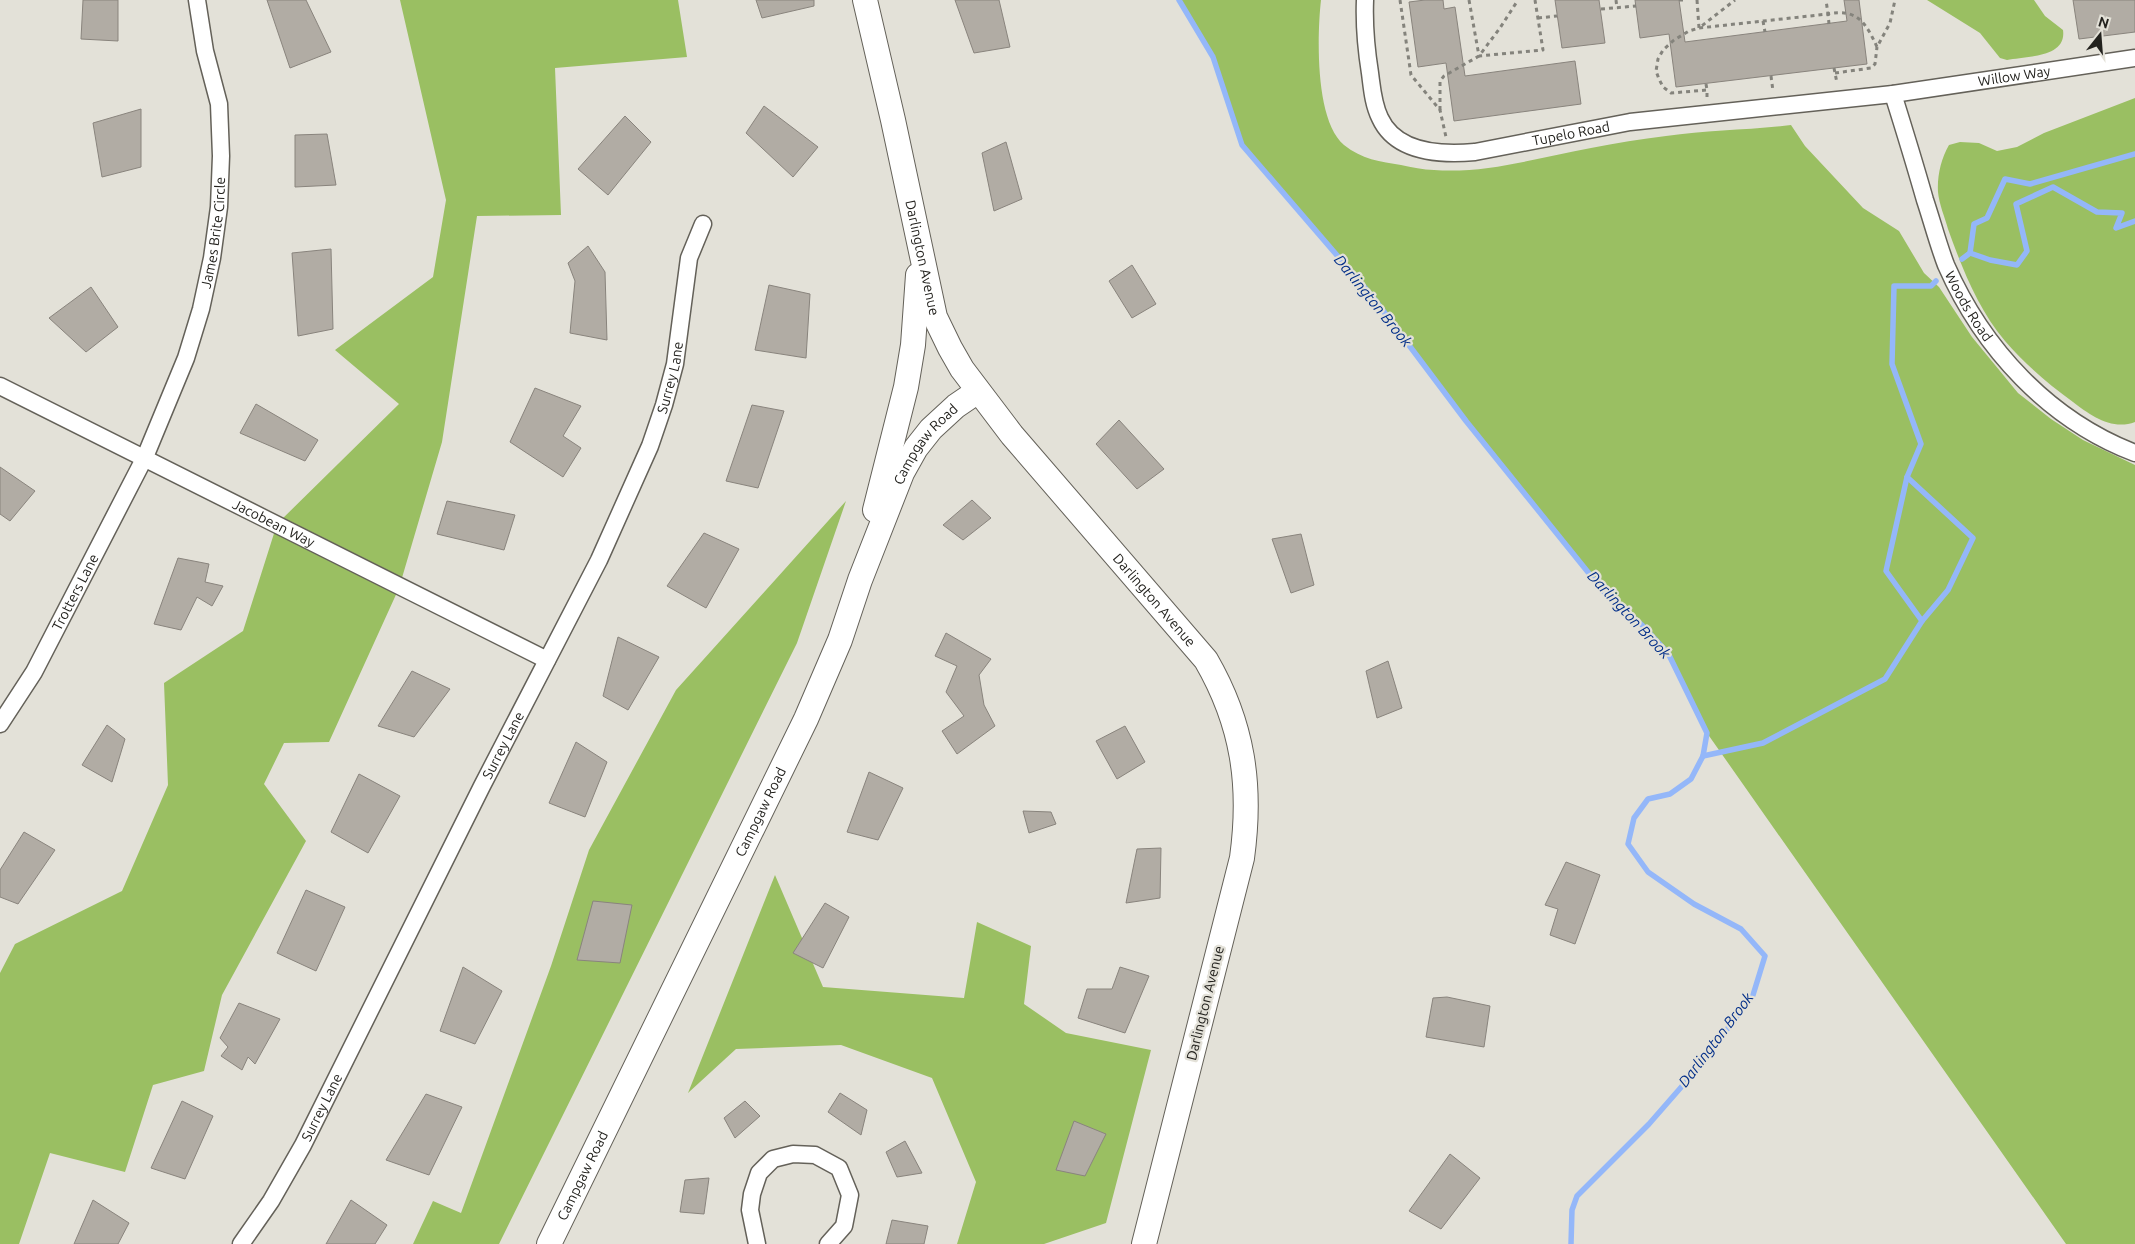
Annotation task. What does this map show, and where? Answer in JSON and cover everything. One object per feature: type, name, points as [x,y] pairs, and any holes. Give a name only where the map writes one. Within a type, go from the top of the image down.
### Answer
[{"type":"main road","name":"Darlington Avenue","points":[[865,0],[935,317],[962,369],[978,391],[1024,448],[1206,660],[1221,686],[1227,702],[1242,758],[1246,790],[1246,827],[1242,858],[1144,1244]]},
{"type":"main road","points":[[860,580],[881,482],[906,387],[912,353],[920,244]]},
{"type":"main road","name":"Campgaw Road","points":[[549,1244],[806,719],[840,640],[860,580],[902,473],[916,448],[932,429],[956,406],[978,391]]},
{"type":"street","name":"James Brite Circle","points":[[145,458],[186,358],[201,309],[212,258],[219,207],[221,156],[219,104],[205,51],[197,0]]},
{"type":"street","name":"Tupelo Road","points":[[1365,0],[1364,25],[1373,97],[1380,119],[1396,138],[1407,145],[1446,153],[1475,152],[1630,122],[1893,94]]},
{"type":"street","name":"Willow Way","points":[[1893,94],[2135,58]]},
{"type":"street","name":"Woods Road","points":[[1893,94],[1946,263],[1975,320],[1994,348],[2041,396],[2093,432],[2135,453]]},
{"type":"street","name":"Surrey Lane","points":[[241,1244],[271,1201],[304,1145],[482,786],[599,560],[650,446],[664,405],[675,364],[688,258],[704,224]]},
{"type":"street","name":"Jacobean Way","points":[[0,386],[547,660]]},
{"type":"street","name":"Trotters Lane","points":[[0,724],[34,672],[145,458]]},
{"type":"street","points":[[757,1244],[750,1210],[752,1194],[759,1174],[773,1159],[793,1154],[815,1155],[839,1168],[850,1195],[844,1226],[828,1244]]},
{"type":"path","points":[[1400,0],[1411,75],[1440,110]]},
{"type":"path","points":[[1469,0],[1479,56]]},
{"type":"path","points":[[1446,153],[1447,134],[1440,110],[1440,81],[1444,76],[1479,56],[1518,0]]},
{"type":"path","points":[[1479,56],[1543,50],[1535,0]]},
{"type":"path","points":[[1616,0],[1617,8]]},
{"type":"path","points":[[1697,0],[1699,28]]},
{"type":"path","points":[[1707,90],[1670,93],[1663,87],[1656,71],[1658,59],[1663,50],[1674,40],[1699,28],[1735,0]]},
{"type":"path","points":[[1826,0],[1829,24]]},
{"type":"path","points":[[1835,73],[1871,68],[1875,64],[1877,47],[1890,22],[1895,0]]},
{"type":"path","points":[[1600,9],[1636,6]]},
{"type":"path","points":[[1699,28],[1845,13],[1861,20],[1868,27],[1877,47]]},
{"type":"path","points":[[1538,18],[1557,16]]},
{"type":"path","points":[[1763,21],[1765,32]]},
{"type":"path","points":[[1706,84],[1708,114]]},
{"type":"green space","points":[[400,0],[678,0],[687,57],[555,68],[561,215],[477,216],[442,442],[399,588],[329,742],[284,743],[264,784],[306,841],[222,995],[204,1071],[153,1085],[125,1172],[50,1153],[19,1244],[0,1244],[0,973],[15,944],[122,891],[168,785],[164,683],[243,631],[277,524],[399,404],[335,350],[433,277],[446,200]]},
{"type":"green space","points":[[1179,0],[1321,0],[1319,34],[1320,77],[1328,117],[1335,133],[1344,145],[1364,157],[1386,163],[1430,170],[1474,170],[1647,138],[1791,125],[1805,146],[1863,208],[1899,231],[1924,273],[1939,287],[1972,337],[2018,393],[2051,419],[2083,440],[2135,465],[2135,1244],[2066,1244],[1707,733],[1668,653],[1642,625],[1604,592],[1466,421],[1372,296],[1242,145],[1213,57]]},
{"type":"green space","points":[[1927,0],[2034,0],[2045,16],[2063,30],[2063,39],[2059,46],[2044,54],[2007,60],[2000,58],[1980,33]]},
{"type":"green space","points":[[2135,98],[2135,422],[2118,424],[2110,423],[2094,416],[2055,388],[2021,358],[1995,329],[1979,302],[1959,258],[1941,206],[1938,180],[1942,162],[1949,145],[1960,142],[1979,143],[1997,151],[2017,147],[2044,133]]},
{"type":"green space","points":[[846,501],[797,643],[499,1244],[413,1244],[433,1201],[461,1213],[551,966],[589,850],[676,690]]},
{"type":"green space","points":[[775,875],[823,987],[964,998],[977,922],[1031,946],[1024,1004],[1066,1033],[1151,1050],[1106,1223],[1044,1244],[957,1244],[976,1182],[932,1078],[841,1045],[736,1049],[688,1093]]},
{"type":"building","points":[[83,0],[118,0],[118,41],[81,39]]},
{"type":"building","points":[[267,0],[306,0],[331,52],[290,68]]},
{"type":"building","points":[[756,0],[814,0],[814,6],[762,18]]},
{"type":"building","points":[[955,0],[999,0],[1010,47],[974,53]]},
{"type":"building","points":[[1443,0],[1444,9],[1455,7],[1465,76],[1575,61],[1581,104],[1454,121],[1446,63],[1418,67],[1409,2]]},
{"type":"building","points":[[1555,0],[1599,0],[1605,43],[1562,48]]},
{"type":"building","points":[[1635,0],[1679,0],[1685,42],[1847,21],[1844,0],[1859,0],[1867,64],[1676,87],[1669,34],[1640,38]]},
{"type":"building","points":[[2073,0],[2135,0],[2135,32],[2079,39]]},
{"type":"building","points":[[764,106],[818,147],[793,177],[746,133]]},
{"type":"building","points":[[141,109],[141,167],[102,177],[93,123]]},
{"type":"building","points":[[625,116],[651,142],[608,195],[578,169]]},
{"type":"building","points":[[327,134],[336,185],[295,187],[295,135]]},
{"type":"building","points":[[1006,142],[1022,199],[994,211],[982,153]]},
{"type":"building","points":[[588,246],[605,272],[607,340],[570,333],[575,281],[568,263]]},
{"type":"building","points":[[331,249],[333,329],[298,336],[292,253]]},
{"type":"building","points":[[1132,265],[1156,304],[1132,318],[1109,281]]},
{"type":"building","points":[[769,285],[810,294],[806,358],[755,350]]},
{"type":"building","points":[[91,287],[118,327],[86,352],[49,318]]},
{"type":"building","points":[[535,388],[581,406],[563,436],[581,448],[563,477],[510,442]]},
{"type":"building","points":[[256,404],[318,440],[305,461],[240,433]]},
{"type":"building","points":[[752,405],[784,411],[758,488],[726,481]]},
{"type":"building","points":[[1119,420],[1164,469],[1137,489],[1096,444]]},
{"type":"building","points":[[0,467],[35,491],[10,521],[0,514]]},
{"type":"building","points":[[972,500],[991,518],[963,540],[943,525]]},
{"type":"building","points":[[447,501],[515,515],[504,550],[437,534]]},
{"type":"building","points":[[704,533],[739,549],[706,608],[667,586]]},
{"type":"building","points":[[1301,534],[1314,585],[1291,593],[1272,539]]},
{"type":"building","points":[[178,558],[209,564],[205,582],[223,586],[212,606],[197,597],[181,630],[154,624]]},
{"type":"building","points":[[946,633],[991,659],[979,675],[984,705],[995,726],[957,754],[942,731],[964,716],[946,692],[957,666],[935,656]]},
{"type":"building","points":[[618,637],[659,657],[628,710],[603,696]]},
{"type":"building","points":[[1388,661],[1402,708],[1377,718],[1366,671]]},
{"type":"building","points":[[412,671],[450,689],[414,737],[378,726]]},
{"type":"building","points":[[107,725],[125,739],[112,782],[82,765]]},
{"type":"building","points":[[1125,726],[1145,762],[1117,779],[1096,741]]},
{"type":"building","points":[[576,742],[607,762],[585,817],[549,803]]},
{"type":"building","points":[[869,772],[903,788],[878,840],[847,832]]},
{"type":"building","points":[[359,774],[400,796],[368,853],[331,832]]},
{"type":"building","points":[[1023,811],[1051,812],[1056,824],[1029,833]]},
{"type":"building","points":[[24,832],[55,850],[18,904],[0,897],[0,870]]},
{"type":"building","points":[[1161,848],[1160,898],[1126,903],[1137,849]]},
{"type":"building","points":[[1566,862],[1600,875],[1575,944],[1550,935],[1558,909],[1545,905]]},
{"type":"building","points":[[306,890],[345,907],[316,971],[277,953]]},
{"type":"building","points":[[593,901],[632,905],[620,963],[577,960]]},
{"type":"building","points":[[825,903],[849,917],[823,968],[793,953]]},
{"type":"building","points":[[463,967],[502,991],[475,1044],[440,1031]]},
{"type":"building","points":[[1120,967],[1149,976],[1125,1033],[1078,1018],[1087,989],[1112,989]]},
{"type":"building","points":[[1447,997],[1490,1006],[1484,1047],[1426,1037],[1433,998]]},
{"type":"building","points":[[239,1003],[280,1019],[255,1064],[248,1057],[242,1070],[221,1056],[228,1047],[220,1038]]},
{"type":"building","points":[[840,1093],[867,1110],[861,1135],[828,1112]]},
{"type":"building","points":[[426,1094],[462,1107],[429,1175],[386,1160]]},
{"type":"building","points":[[182,1101],[213,1116],[185,1179],[151,1168]]},
{"type":"building","points":[[745,1101],[760,1116],[735,1138],[724,1118]]},
{"type":"building","points":[[1074,1121],[1106,1134],[1085,1176],[1056,1170]]},
{"type":"building","points":[[905,1141],[922,1173],[897,1177],[886,1152]]},
{"type":"building","points":[[1450,1154],[1480,1178],[1441,1229],[1409,1211]]},
{"type":"building","points":[[709,1178],[704,1214],[680,1212],[685,1180]]},
{"type":"building","points":[[93,1200],[129,1223],[118,1244],[74,1244]]},
{"type":"building","points":[[351,1200],[387,1225],[375,1244],[326,1244]]},
{"type":"building","points":[[892,1220],[928,1226],[924,1244],[886,1244]]},
{"type":"waterway","name":"Darlington Brook","points":[[1179,0],[1213,57],[1242,145],[1372,296],[1466,421],[1604,592],[1642,625],[1668,653],[1707,733],[1703,756],[1691,779],[1670,794],[1648,799],[1634,818],[1628,844],[1648,872],[1694,904],[1741,929],[1765,956],[1753,995],[1697,1069],[1649,1124],[1577,1196],[1572,1210],[1571,1244]]},
{"type":"waterway","points":[[1962,259],[1970,253],[1974,224],[1987,218],[2005,179],[2030,184],[2135,154]]},
{"type":"waterway","points":[[1970,253],[1990,260],[2017,265],[2027,251],[2016,204],[2053,187],[2097,212],[2122,213],[2116,228],[2135,221]]},
{"type":"waterway","points":[[1703,756],[1763,743],[1885,679],[1922,621],[1886,571],[1907,477],[1921,444],[1892,364],[1894,286],[1931,286],[1936,281]]},
{"type":"waterway","points":[[1907,477],[1973,538],[1948,590],[1922,621]]}]
